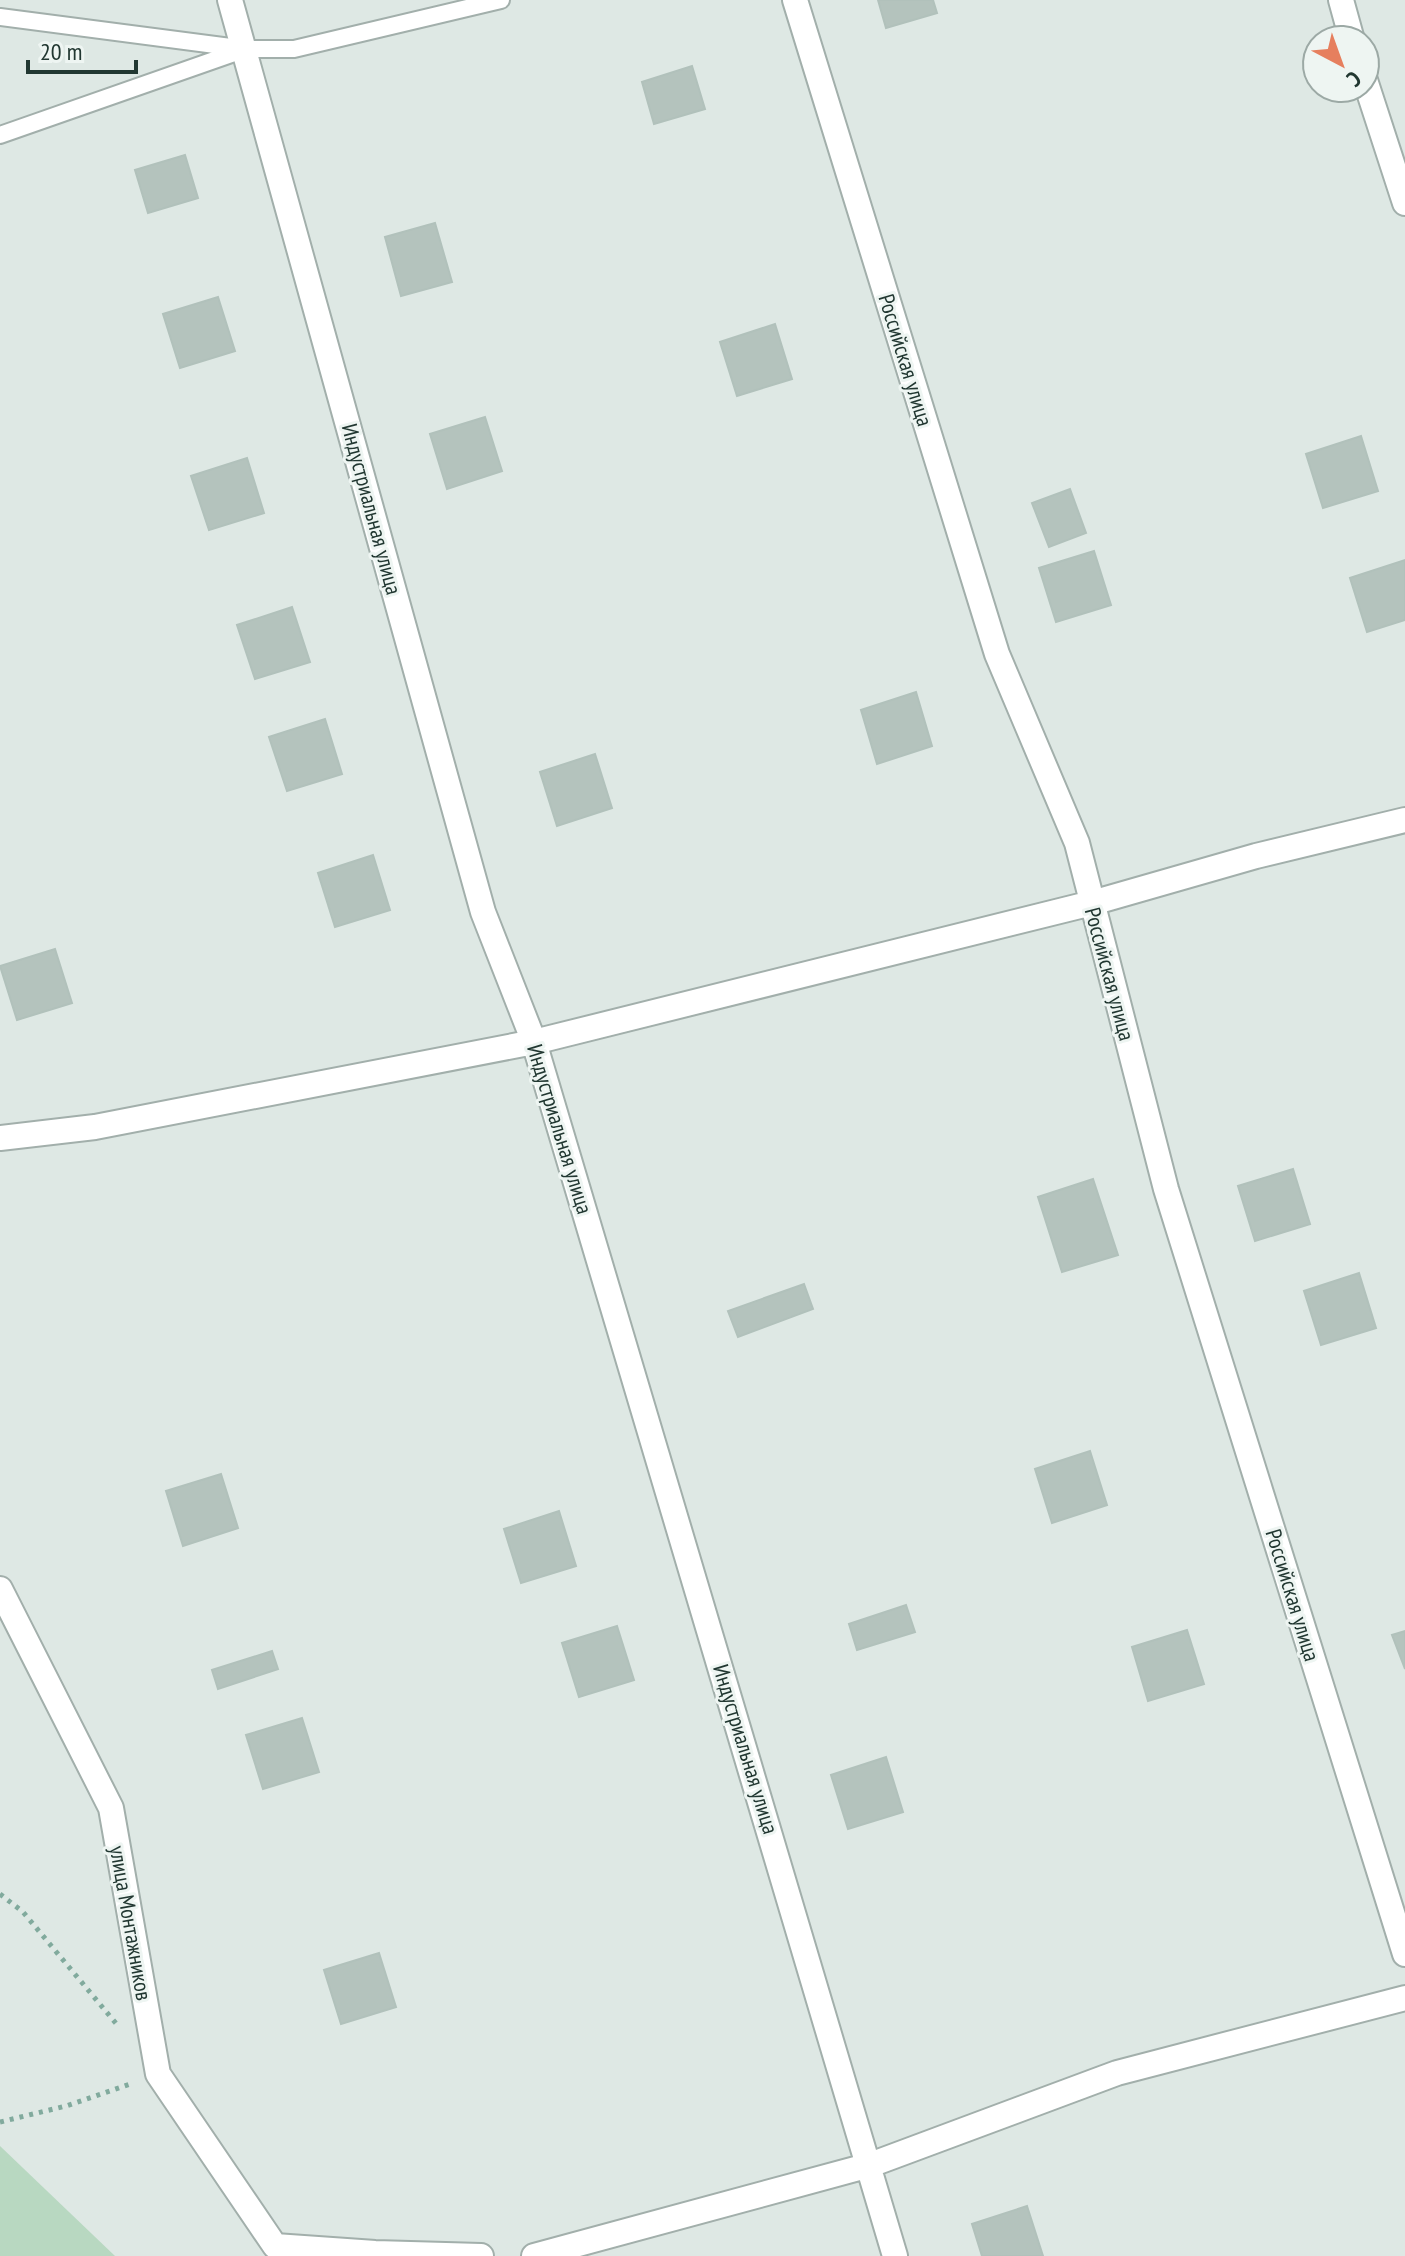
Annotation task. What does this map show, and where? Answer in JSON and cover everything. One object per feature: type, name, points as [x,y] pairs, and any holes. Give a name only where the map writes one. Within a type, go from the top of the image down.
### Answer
[{"type":"street","name":"Индустриальная улица","points":[[230,0],[483,912],[534,1042],[895,2256]]},
{"type":"street","name":"Российская улица","points":[[795,0],[997,654],[1077,843],[1166,1189],[1405,1954]]},
{"type":"street","points":[[1341,0],[1348,24]]},
{"type":"street","points":[[1373,104],[1405,203]]},
{"type":"street","points":[[0,1138],[95,1127],[534,1042],[1092,903],[1256,856],[1405,820]]},
{"type":"street","name":"улица Монтажников","points":[[0,1589],[111,1808],[158,2074],[275,2246],[481,2256]]},
{"type":"street","points":[[534,2256],[870,2165],[1117,2073],[1405,1998]]},
{"type":"lane","points":[[0,17],[246,49],[294,49],[501,0]]},
{"type":"lane","points":[[0,135],[246,49]]},
{"type":"path","points":[[0,1894],[23,1912],[119,2028]]},
{"type":"path","points":[[0,2122],[66,2106],[158,2074]]},
{"type":"green space","points":[[0,2146],[115,2256],[0,2256]]},
{"type":"building","points":[[878,0],[933,0],[937,13],[886,28]]},
{"type":"building","points":[[692,66],[705,109],[654,124],[642,82]]},
{"type":"building","points":[[185,155],[198,198],[148,213],[135,170]]},
{"type":"building","points":[[435,223],[452,282],[401,296],[385,237]]},
{"type":"building","points":[[218,297],[235,351],[180,368],[163,314]]},
{"type":"building","points":[[775,324],[792,379],[737,396],[720,342]]},
{"type":"building","points":[[485,417],[502,471],[447,489],[430,434]]},
{"type":"building","points":[[1361,436],[1378,491],[1323,508],[1306,454]]},
{"type":"building","points":[[247,458],[264,513],[209,530],[191,476]]},
{"type":"building","points":[[1070,489],[1086,533],[1049,547],[1032,503]]},
{"type":"building","points":[[1094,551],[1111,605],[1056,622],[1039,568]]},
{"type":"building","points":[[1405,560],[1405,620],[1367,632],[1350,578]]},
{"type":"building","points":[[292,607],[310,662],[255,679],[237,625]]},
{"type":"building","points":[[916,692],[932,746],[877,764],[861,710]]},
{"type":"building","points":[[325,719],[342,774],[287,791],[269,737]]},
{"type":"building","points":[[595,754],[612,808],[557,826],[540,772]]},
{"type":"building","points":[[373,855],[390,910],[335,927],[318,873]]},
{"type":"building","points":[[55,949],[72,1003],[17,1020],[0,966]]},
{"type":"building","points":[[1293,1169],[1310,1224],[1255,1241],[1238,1186]]},
{"type":"building","points":[[1093,1179],[1118,1255],[1062,1272],[1038,1197]]},
{"type":"building","points":[[1359,1273],[1376,1328],[1321,1345],[1304,1291]]},
{"type":"building","points":[[804,1284],[813,1309],[738,1337],[728,1311]]},
{"type":"building","points":[[1090,1451],[1107,1505],[1052,1523],[1035,1469]]},
{"type":"building","points":[[221,1474],[238,1528],[183,1546],[166,1491]]},
{"type":"building","points":[[559,1511],[576,1566],[521,1583],[504,1529]]},
{"type":"building","points":[[906,1605],[915,1632],[857,1650],[849,1624]]},
{"type":"building","points":[[617,1626],[634,1680],[579,1697],[562,1643]]},
{"type":"building","points":[[1187,1630],[1204,1684],[1148,1701],[1132,1647]]},
{"type":"building","points":[[1405,1631],[1405,1669],[1392,1635]]},
{"type":"building","points":[[272,1651],[278,1669],[218,1689],[212,1670]]},
{"type":"building","points":[[302,1718],[319,1772],[263,1789],[246,1735]]},
{"type":"building","points":[[886,1757],[903,1812],[848,1829],[831,1775]]},
{"type":"building","points":[[379,1953],[396,2007],[341,2024],[324,1970]]},
{"type":"building","points":[[1027,2206],[1043,2256],[982,2256],[972,2224]]}]
